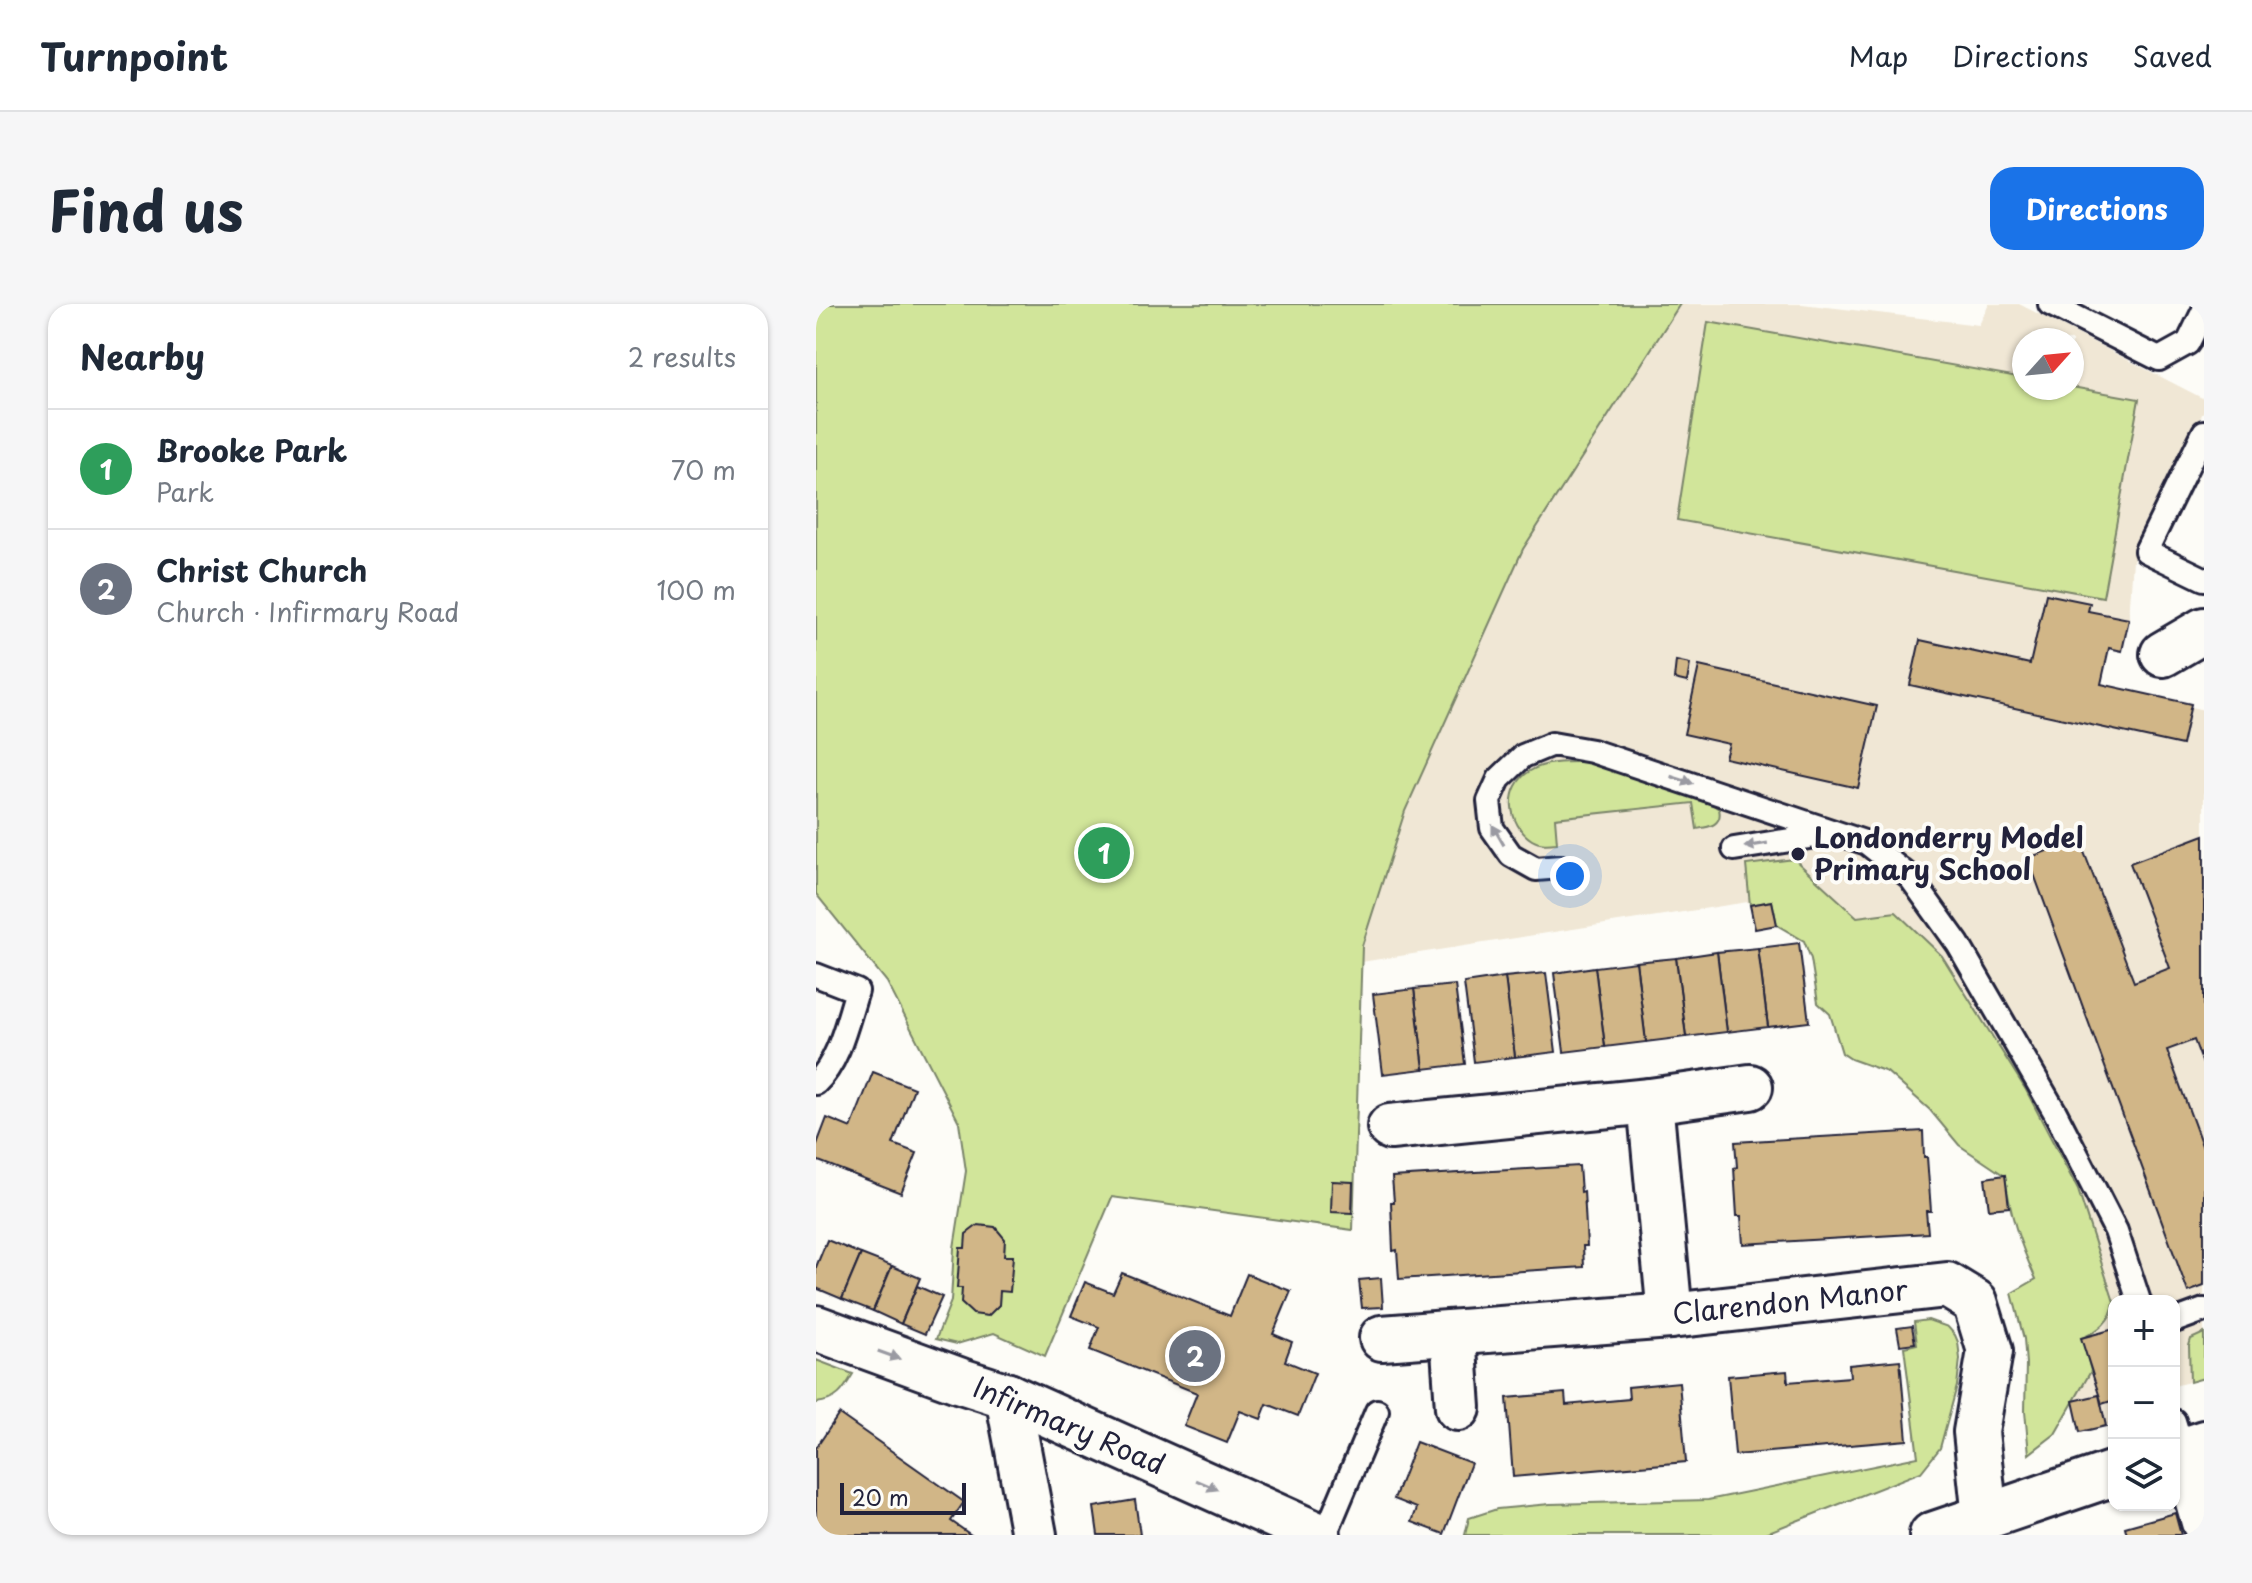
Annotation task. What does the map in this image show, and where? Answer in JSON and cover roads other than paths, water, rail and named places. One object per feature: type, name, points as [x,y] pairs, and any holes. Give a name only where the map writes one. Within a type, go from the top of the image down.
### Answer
[{"type":"street","points":[[2163,654],[2204,630]]},
{"type":"street","points":[[1390,1127],[1650,1101],[1750,1087]]},
{"type":"street","points":[[1650,1101],[1670,1316]]},
{"type":"street","name":"Clarendon Manor","points":[[1382,1338],[1670,1316],[1947,1285],[1975,1302],[1990,1351],[1976,1432],[1985,1518]]},
{"type":"street","name":"Infirmary Road","points":[[816,1328],[1008,1396],[1318,1535]]},
{"type":"street","points":[[1453,1334],[1458,1408]]},
{"type":"street","points":[[1008,1396],[1034,1535]]},
{"type":"street","points":[[2184,1442],[2204,1522]]},
{"type":"street","points":[[1932,1535],[2108,1475]]},
{"type":"lane","points":[[2050,304],[2159,359],[2188,343],[2204,310]]},
{"type":"lane","points":[[2204,432],[2146,551],[2204,579]]},
{"type":"lane","points":[[1561,867],[1536,869],[1511,855],[1492,828],[1489,801],[1499,779],[1523,756],[1552,744],[1592,751],[1867,843],[1910,877],[1958,944],[2055,1112],[2116,1231],[2137,1295]]},
{"type":"lane","points":[[1734,849],[1834,833]]},
{"type":"lane","points":[[816,975],[857,991],[841,1042],[816,1083]]},
{"type":"lane","points":[[2180,1319],[2204,1310]]},
{"type":"lane","points":[[1325,1535],[1377,1411]]},
{"type":"place","name":"Brooke Park","points":[[1104,853]]},
{"type":"place","name":"Londonderry Model Primary School","points":[[1798,854]]},
{"type":"place","name":"Christ Church","points":[[1195,1356]]}]
